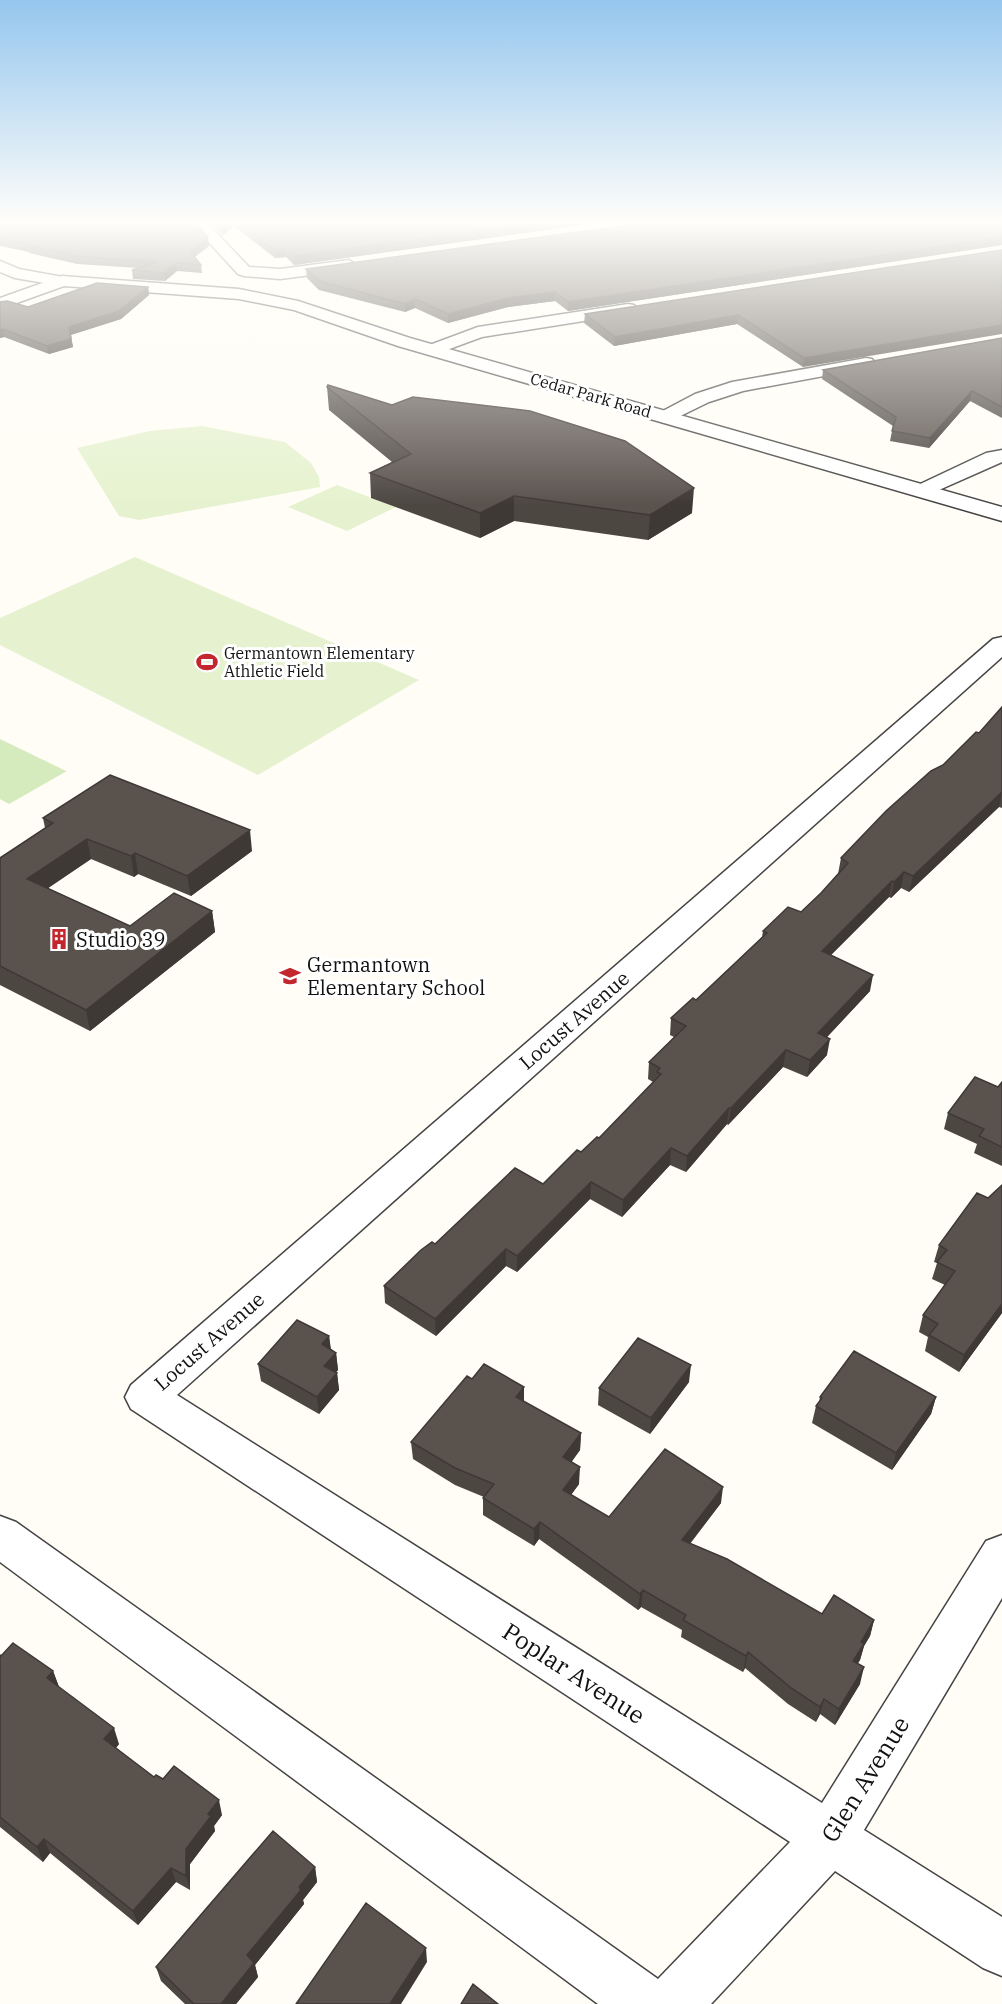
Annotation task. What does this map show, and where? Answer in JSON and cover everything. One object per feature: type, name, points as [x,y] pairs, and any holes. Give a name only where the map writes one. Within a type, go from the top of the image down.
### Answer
[{"type":"street","name":"Cedar Park Road","points":[[334,318],[434,350],[1002,514]]},
{"type":"street","points":[[434,350],[478,332],[572,318]]},
{"type":"street","points":[[666,417],[702,398],[739,386],[886,359]]},
{"type":"street","points":[[923,490],[993,457],[1002,456]]},
{"type":"street","name":"Locust Avenue","points":[[146,1397],[1002,644]]},
{"type":"street","name":"Poplar Avenue","points":[[146,1397],[1002,1949]]},
{"type":"street","points":[[5,1549],[645,2004]]},
{"type":"street","name":"Glen Avenue","points":[[673,2004],[830,1838],[1002,1556]]},
{"type":"green space","points":[[202,426],[285,442],[311,463],[319,477],[320,487],[139,520],[119,516],[77,448],[150,431]]},
{"type":"green space","points":[[337,485],[396,507],[347,531],[288,507]]},
{"type":"green space","name":"Germantown Elementary Athletic Field","points":[[135,557],[419,680],[258,775],[0,645],[0,618]]},
{"type":"green space","points":[[0,739],[67,771],[9,804],[0,799]]},
{"type":"building","points":[[0,318],[99,318],[69,327],[71,339],[47,346],[3,329],[0,330]]},
{"type":"building","points":[[590,318],[724,318],[615,337]]},
{"type":"building","points":[[742,318],[1002,318],[1002,325],[804,358]]},
{"type":"building","points":[[1002,338],[1002,407],[972,391],[930,438],[892,431],[896,417],[823,370]]},
{"type":"building","points":[[328,385],[392,405],[413,397],[530,411],[625,441],[694,488],[650,515],[514,496],[480,513],[370,473],[411,454],[327,387]]},
{"type":"building","points":[[1002,707],[1002,792],[913,876],[904,872],[894,882],[892,881],[822,951],[873,975],[818,1033],[830,1039],[810,1060],[786,1050],[729,1108],[687,1156],[671,1148],[623,1200],[591,1182],[517,1256],[506,1249],[435,1319],[384,1286],[421,1250],[432,1242],[435,1244],[515,1168],[543,1184],[577,1150],[581,1152],[597,1137],[599,1138],[661,1074],[657,1072],[660,1068],[649,1062],[686,1026],[671,1018],[693,998],[696,1000],[767,933],[763,931],[788,907],[801,912],[848,863],[841,858],[886,811],[931,771],[943,765],[976,732],[979,733]]},
{"type":"building","points":[[110,775],[250,830],[187,876],[135,853],[131,856],[87,839],[27,879],[130,926],[174,893],[212,911],[86,1010],[0,966],[0,858],[53,823],[43,818]]},
{"type":"building","points":[[975,1077],[998,1087],[1002,1082],[1002,1147],[979,1136],[984,1129],[948,1113]]},
{"type":"building","points":[[1002,1185],[1002,1304],[964,1355],[929,1335],[938,1324],[923,1315],[955,1271],[937,1262],[947,1250],[939,1245],[977,1193],[988,1198]]},
{"type":"building","points":[[297,1320],[329,1336],[322,1344],[336,1353],[324,1366],[337,1373],[317,1397],[258,1364]]},
{"type":"building","points":[[638,1338],[691,1365],[651,1418],[599,1388]]},
{"type":"building","points":[[854,1351],[936,1397],[896,1453],[816,1406],[822,1398],[820,1397]]},
{"type":"building","points":[[484,1364],[524,1387],[516,1397],[581,1433],[563,1457],[580,1467],[563,1490],[609,1517],[665,1449],[723,1487],[682,1540],[727,1559],[822,1614],[834,1595],[874,1620],[861,1642],[864,1644],[853,1661],[864,1667],[839,1709],[824,1699],[820,1707],[791,1688],[748,1652],[746,1656],[683,1620],[686,1615],[643,1590],[640,1594],[540,1522],[534,1529],[483,1498],[494,1484],[455,1468],[411,1442],[467,1376],[472,1379]]},
{"type":"building","points":[[13,1643],[53,1671],[47,1678],[114,1728],[104,1739],[154,1777],[156,1775],[163,1779],[174,1766],[219,1800],[208,1814],[211,1816],[186,1849],[186,1876],[171,1868],[133,1911],[44,1839],[37,1847],[0,1817],[0,1655]]},
{"type":"building","points":[[273,1831],[315,1867],[299,1887],[301,1890],[247,1955],[254,1963],[221,2004],[194,2004],[156,1967]]},
{"type":"building","points":[[366,1903],[426,1948],[390,2004],[296,2004]]},
{"type":"building","points":[[473,1984],[498,2004],[461,2004]]},
{"type":"place","name":"Germantown Elementary Athletic Field","points":[[207,662]]},
{"type":"place","name":"Studio 39","points":[[59,939]]},
{"type":"place","name":"Germantown Elementary School","points":[[290,976]]}]
